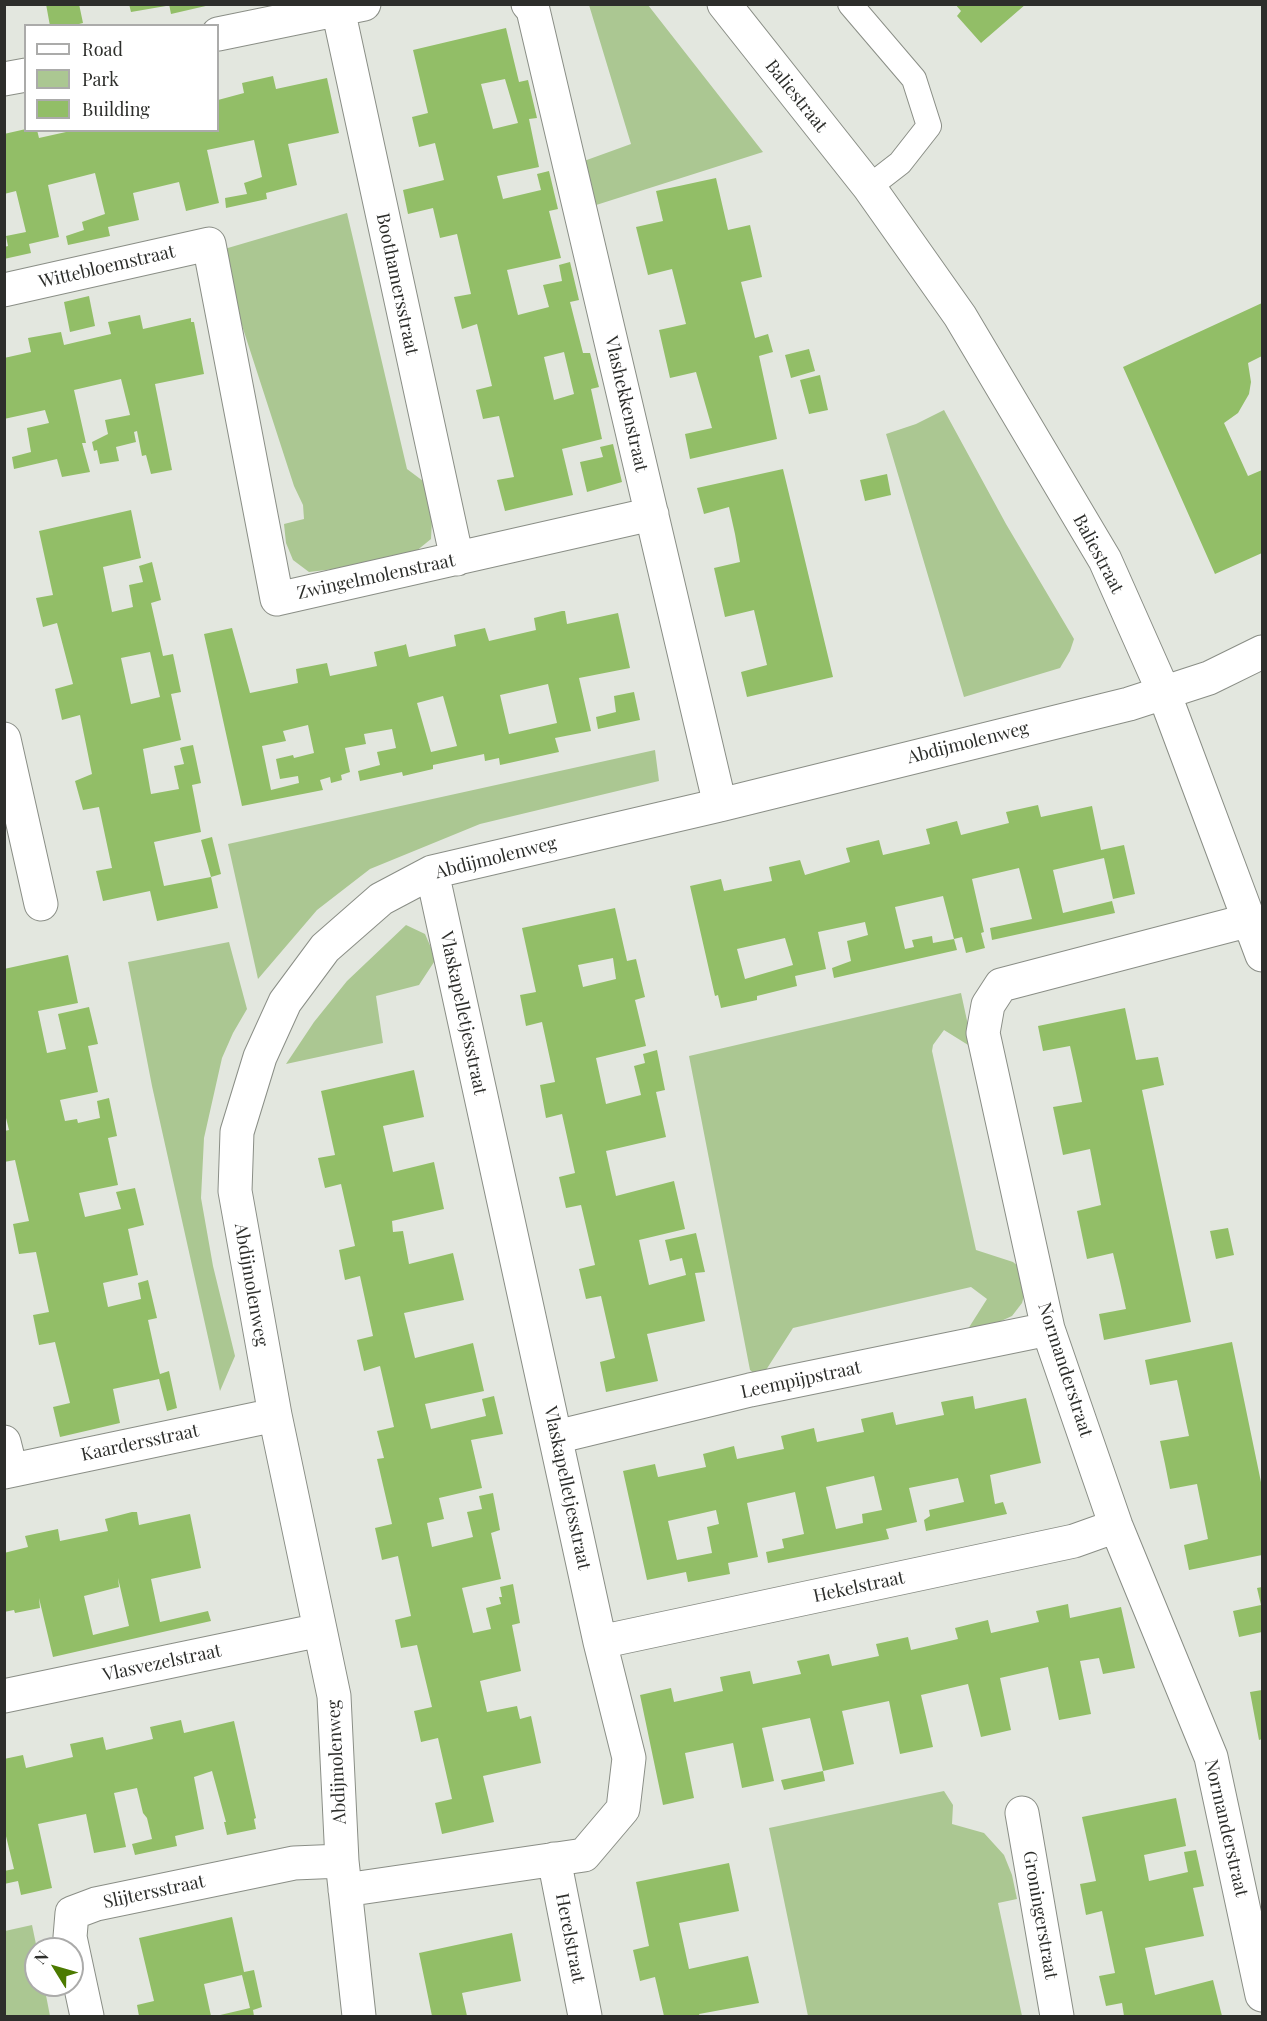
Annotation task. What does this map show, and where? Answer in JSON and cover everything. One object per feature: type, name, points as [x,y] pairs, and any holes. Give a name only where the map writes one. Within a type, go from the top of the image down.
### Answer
[{"type":"street","name":"Vlashekkenstraat","points":[[528,4],[533,10],[720,805]]},
{"type":"street","name":"Baliestraat","points":[[724,4],[869,187],[960,316],[1099,550],[1164,693],[1263,955]]},
{"type":"street","points":[[219,34],[351,7]]},
{"type":"street","name":"Boothamersstraat","points":[[351,7],[457,559]]},
{"type":"street","points":[[4,79],[24,75]]},
{"type":"street","name":"Zwingelmolenstraat","points":[[209,244],[277,599],[652,514]]},
{"type":"street","name":"Wittebloemstraat","points":[[4,290],[209,244]]},
{"type":"street","name":"Abdijmolenweg","points":[[359,2016],[343,1876],[334,1696],[274,1415],[235,1191],[237,1132],[260,1057],[285,1002],[325,948],[381,899],[432,872],[720,805],[1129,704],[1209,678],[1263,652]]},
{"type":"street","points":[[4,738],[41,904]]},
{"type":"street","name":"Vlaskapelletjesstraat","points":[[343,1876],[584,1855],[622,1809],[629,1758],[600,1642],[432,872]]},
{"type":"street","name":"Normanderstraat","points":[[1250,920],[1001,985],[988,1005],[983,1033],[1048,1329],[1116,1526],[1211,1757],[1263,1995]]},
{"type":"street","name":"Leempijpstraat","points":[[556,1437],[750,1390],[1048,1329]]},
{"type":"street","name":"Kaardersstraat","points":[[7,1461],[274,1415]]},
{"type":"street","name":"Hekelstraat","points":[[600,1642],[1074,1541],[1116,1526]]},
{"type":"street","name":"Vlasvezelstraat","points":[[4,1696],[320,1630]]},
{"type":"street","name":"Groningerstraat","points":[[1022,1813],[1057,2016]]},
{"type":"street","name":"Herelstraat","points":[[554,1859],[585,2016]]},
{"type":"street","name":"Slijtersstraat","points":[[87,2016],[70,1937],[72,1913],[96,1904],[294,1863],[343,1876]]},
{"type":"lane","points":[[850,4],[914,79],[929,126],[900,163],[869,187]]},
{"type":"green space","points":[[589,5],[648,5],[763,152],[593,206],[584,161],[631,144]]},
{"type":"green space","points":[[347,213],[407,469],[427,484],[432,520],[431,539],[415,552],[351,567],[309,572],[293,560],[286,543],[284,524],[304,519],[303,505],[294,486],[236,307],[221,250]]},
{"type":"green space","points":[[944,410],[1006,524],[1074,639],[1060,668],[964,697],[886,434],[916,424]]},
{"type":"green space","points":[[655,750],[659,781],[480,824],[370,869],[317,910],[258,979],[228,844]]},
{"type":"green space","points":[[406,925],[425,934],[436,959],[419,985],[376,996],[383,1043],[286,1064],[314,1022],[347,981]]},
{"type":"green space","points":[[229,942],[247,1009],[222,1058],[204,1138],[201,1198],[213,1266],[235,1356],[220,1391],[152,1086],[128,962]]},
{"type":"green space","points":[[961,993],[973,1048],[944,1030],[933,1045],[932,1051],[976,1250],[1013,1262],[1024,1271],[1026,1289],[1022,1303],[1012,1316],[999,1322],[968,1329],[987,1299],[971,1287],[793,1328],[766,1370],[756,1375],[750,1370],[689,1056]]},
{"type":"green space","points":[[944,1791],[953,1805],[952,1824],[984,1833],[1004,1855],[1012,1875],[1017,1899],[998,1903],[1022,2016],[808,2016],[769,1828]]},
{"type":"green space","points":[[32,1925],[34,1937],[24,1937],[24,1997],[46,1997],[50,2016],[5,2016],[5,1931]]},
{"type":"building","points":[[46,4],[79,4],[83,23],[50,24]]},
{"type":"building","points":[[129,4],[166,4],[166,6],[131,12]]},
{"type":"building","points":[[169,4],[210,4],[210,5],[171,14]]},
{"type":"building","points":[[955,4],[1026,4],[981,43],[957,16],[961,11]]},
{"type":"building","points":[[506,28],[519,82],[528,80],[537,118],[529,119],[539,167],[497,176],[503,199],[541,190],[537,174],[549,171],[558,209],[549,211],[561,258],[507,270],[518,315],[549,307],[543,285],[562,281],[559,265],[570,262],[579,300],[570,302],[583,353],[590,353],[599,387],[591,389],[602,439],[562,449],[573,495],[505,511],[497,480],[514,477],[499,416],[483,419],[476,390],[492,386],[477,324],[462,329],[454,297],[471,294],[457,234],[440,238],[433,208],[408,214],[403,190],[444,180],[435,143],[419,147],[412,117],[428,113],[413,50]],"holes":[[[505,79],[518,123],[493,129],[481,84]],[[564,352],[574,394],[554,400],[544,357]]]},
{"type":"building","points":[[273,76],[276,89],[327,78],[339,133],[288,144],[297,185],[266,193],[267,199],[226,208],[225,198],[247,194],[244,183],[262,177],[254,140],[207,150],[219,203],[186,211],[179,182],[133,193],[139,220],[108,227],[110,236],[68,245],[66,236],[84,230],[82,222],[105,214],[95,173],[48,185],[59,237],[29,244],[31,253],[4,259],[4,247],[8,246],[6,236],[26,232],[16,191],[4,194],[4,134],[24,129],[24,132],[38,132],[39,138],[66,132],[219,132],[219,100],[244,93],[242,83]]},
{"type":"building","points":[[716,178],[728,230],[750,225],[762,277],[741,282],[755,338],[768,334],[773,352],[759,356],[777,439],[690,459],[685,434],[712,428],[696,372],[670,378],[659,330],[686,324],[672,269],[648,275],[636,227],[663,221],[656,191]]},
{"type":"building","points":[[89,296],[95,326],[70,332],[64,302]]},
{"type":"building","points":[[1262,303],[1262,356],[1248,363],[1251,382],[1249,394],[1238,413],[1224,423],[1248,476],[1262,470],[1262,553],[1215,574],[1123,367]]},
{"type":"building","points":[[140,315],[143,329],[191,318],[191,322],[194,322],[204,374],[155,384],[172,470],[151,474],[146,455],[142,456],[137,431],[134,432],[136,442],[116,447],[119,461],[100,464],[97,450],[94,451],[92,442],[108,434],[105,420],[130,415],[121,379],[74,390],[86,443],[82,443],[90,472],[62,477],[57,459],[14,469],[12,457],[31,452],[27,428],[49,423],[45,410],[4,419],[4,358],[31,352],[28,338],[61,332],[64,345],[111,334],[108,322]]},
{"type":"building","points":[[809,349],[815,371],[791,378],[785,355]]},
{"type":"building","points":[[820,375],[828,410],[809,414],[800,380]]},
{"type":"building","points":[[613,444],[622,482],[587,492],[580,462],[603,457],[600,447]]},
{"type":"building","points":[[783,469],[833,677],[747,697],[741,672],[767,665],[754,610],[725,617],[714,568],[740,562],[735,534],[729,507],[704,514],[697,488]]},
{"type":"building","points":[[887,474],[891,495],[865,501],[860,480]]},
{"type":"building","points":[[131,510],[141,558],[103,567],[112,612],[133,607],[129,585],[143,582],[139,566],[152,562],[161,600],[151,603],[163,656],[173,654],[181,692],[171,694],[181,740],[143,749],[151,794],[179,789],[174,766],[184,764],[180,748],[183,747],[193,745],[201,783],[192,785],[201,832],[154,842],[164,886],[211,877],[218,908],[157,921],[150,891],[103,901],[96,871],[112,868],[99,807],[83,810],[75,781],[92,774],[80,715],[62,720],[55,689],[73,684],[57,623],[43,627],[36,598],[53,595],[39,531]],"holes":[[[150,652],[160,697],[131,704],[121,658]]]},
{"type":"building","points":[[565,611],[567,624],[618,613],[630,668],[579,678],[591,731],[555,738],[559,752],[500,765],[499,758],[485,761],[484,754],[433,765],[433,769],[403,776],[402,772],[360,781],[358,771],[380,765],[377,752],[396,748],[392,729],[364,734],[366,744],[345,748],[350,772],[341,775],[342,780],[331,783],[330,777],[320,780],[323,790],[242,806],[204,634],[232,628],[250,693],[298,683],[296,669],[327,663],[330,676],[377,666],[374,652],[406,644],[409,657],[456,646],[454,635],[485,628],[489,641],[536,630],[534,618]],"holes":[[[548,684],[557,723],[509,734],[500,695]],[[443,696],[457,746],[431,752],[417,703]],[[308,725],[314,753],[294,758],[293,755],[276,759],[280,779],[298,776],[299,783],[271,790],[262,746],[286,741],[283,731]]]},
{"type":"building","points":[[634,692],[640,720],[598,729],[596,717],[616,712],[614,696]]},
{"type":"building","points":[[1038,805],[1041,817],[1092,806],[1101,850],[1124,845],[1135,894],[1113,899],[1104,858],[1053,870],[1063,913],[1112,901],[1115,913],[992,940],[990,928],[1032,919],[1019,868],[972,879],[984,932],[981,933],[985,948],[966,953],[962,937],[954,939],[957,950],[834,978],[832,968],[851,961],[847,941],[868,935],[865,922],[818,932],[826,969],[795,976],[797,986],[757,996],[757,1000],[721,1008],[718,995],[715,996],[690,886],[721,879],[724,891],[772,881],[769,867],[800,860],[805,875],[850,862],[846,848],[879,840],[883,855],[930,844],[926,829],[957,821],[961,835],[1009,823],[1006,812]],"holes":[[[943,896],[954,939],[933,943],[932,936],[912,940],[914,947],[905,949],[895,907]],[[785,938],[793,965],[745,979],[737,949]]]},
{"type":"building","points":[[212,837],[221,874],[211,877],[201,840]]},
{"type":"building","points":[[615,908],[627,961],[636,959],[645,997],[635,1000],[646,1046],[596,1058],[606,1104],[641,1095],[634,1066],[645,1063],[643,1054],[657,1050],[665,1090],[656,1092],[666,1137],[606,1151],[616,1196],[674,1181],[685,1229],[639,1240],[649,1285],[686,1275],[682,1258],[670,1261],[665,1240],[696,1233],[705,1272],[695,1273],[705,1321],[647,1334],[658,1381],[606,1392],[600,1362],[615,1358],[601,1296],[586,1299],[579,1269],[595,1265],[581,1205],[566,1208],[559,1177],[575,1173],[562,1114],[546,1118],[540,1085],[555,1082],[542,1022],[526,1026],[520,995],[536,992],[522,928]],"holes":[[[613,958],[616,979],[583,987],[578,965]]]},
{"type":"building","points":[[68,955],[78,1003],[38,1011],[47,1053],[66,1049],[58,1014],[89,1007],[98,1044],[88,1046],[98,1092],[60,1100],[65,1121],[77,1119],[78,1123],[100,1118],[97,1101],[109,1098],[117,1136],[108,1138],[118,1185],[79,1193],[85,1217],[121,1209],[116,1192],[135,1188],[144,1225],[128,1229],[138,1275],[103,1283],[108,1307],[141,1299],[138,1283],[148,1280],[157,1318],[148,1320],[158,1366],[160,1374],[169,1371],[177,1408],[167,1411],[159,1379],[113,1389],[120,1423],[60,1437],[53,1407],[70,1403],[55,1342],[39,1345],[33,1315],[49,1312],[36,1252],[19,1254],[13,1224],[29,1221],[15,1160],[4,1162],[4,1131],[9,1130],[4,1110],[4,969]]},
{"type":"building","points":[[1125,1008],[1136,1060],[1158,1057],[1164,1085],[1142,1090],[1191,1322],[1104,1340],[1099,1314],[1126,1309],[1113,1253],[1087,1259],[1077,1211],[1101,1205],[1090,1149],[1063,1155],[1053,1107],[1082,1102],[1070,1046],[1043,1051],[1038,1026]]},
{"type":"building","points":[[414,1070],[424,1117],[383,1126],[393,1172],[434,1162],[444,1209],[392,1221],[393,1232],[403,1231],[409,1264],[453,1253],[464,1300],[404,1313],[415,1358],[473,1343],[484,1391],[425,1404],[431,1429],[486,1416],[482,1399],[494,1396],[503,1434],[471,1440],[482,1488],[439,1498],[444,1519],[427,1523],[432,1547],[473,1537],[467,1512],[482,1509],[479,1496],[493,1493],[500,1530],[491,1533],[501,1579],[462,1588],[473,1633],[491,1629],[486,1608],[501,1604],[500,1587],[513,1584],[520,1623],[512,1625],[521,1671],[480,1681],[487,1712],[517,1706],[520,1719],[531,1716],[541,1763],[483,1776],[494,1822],[442,1834],[435,1803],[452,1799],[438,1738],[421,1742],[414,1711],[432,1707],[417,1645],[401,1648],[395,1620],[411,1616],[398,1556],[382,1560],[375,1528],[392,1524],[377,1459],[384,1458],[377,1431],[394,1427],[380,1366],[364,1371],[357,1340],[373,1336],[360,1276],[345,1280],[339,1250],[355,1246],[341,1184],[325,1188],[318,1158],[335,1155],[321,1091]]},
{"type":"building","points":[[1228,1228],[1234,1255],[1216,1259],[1210,1231]]},
{"type":"building","points":[[1232,1342],[1262,1487],[1262,1555],[1189,1570],[1184,1545],[1208,1539],[1197,1484],[1170,1489],[1160,1441],[1189,1436],[1177,1380],[1150,1385],[1145,1360]]},
{"type":"building","points":[[973,1396],[975,1409],[1026,1398],[1041,1463],[990,1475],[995,1504],[1003,1502],[1007,1514],[926,1531],[924,1520],[930,1516],[929,1510],[964,1502],[958,1478],[909,1488],[917,1522],[886,1529],[889,1539],[768,1563],[766,1552],[784,1548],[782,1539],[804,1534],[795,1492],[747,1503],[758,1557],[728,1563],[730,1574],[688,1582],[686,1572],[647,1580],[623,1471],[655,1464],[658,1477],[706,1467],[703,1454],[734,1446],[737,1459],[784,1449],[781,1436],[814,1428],[817,1442],[864,1432],[861,1419],[893,1412],[896,1425],[944,1415],[941,1402]],"holes":[[[874,1476],[882,1510],[862,1514],[863,1523],[836,1529],[826,1487]],[[716,1510],[719,1524],[707,1527],[712,1553],[677,1560],[668,1521]]]},
{"type":"building","points":[[137,1512],[139,1525],[190,1514],[201,1568],[151,1579],[160,1622],[208,1611],[211,1621],[53,1657],[39,1598],[40,1608],[15,1613],[14,1610],[4,1612],[4,1553],[28,1547],[25,1536],[58,1529],[60,1541],[108,1531],[105,1519]],"holes":[[[118,1578],[129,1626],[93,1635],[84,1596],[119,1587]]]},
{"type":"building","points":[[1262,1587],[1262,1632],[1239,1637],[1233,1611],[1261,1605],[1257,1588]]},
{"type":"building","points":[[1068,1604],[1070,1618],[1121,1607],[1135,1668],[1103,1674],[1099,1658],[1080,1661],[1091,1714],[1059,1720],[1048,1667],[1000,1678],[1011,1730],[981,1737],[968,1684],[921,1695],[933,1747],[900,1754],[889,1701],[842,1711],[854,1764],[823,1771],[810,1718],[762,1728],[774,1781],[742,1788],[733,1743],[685,1753],[694,1798],[663,1805],[640,1695],[671,1688],[674,1702],[723,1691],[720,1677],[750,1671],[753,1684],[801,1674],[797,1661],[829,1654],[832,1666],[879,1656],[876,1644],[908,1637],[911,1650],[958,1639],[955,1628],[988,1620],[991,1633],[1039,1622],[1036,1611]]},
{"type":"building","points":[[1262,1690],[1262,1739],[1259,1740],[1250,1692]]},
{"type":"building","points":[[181,1720],[184,1733],[234,1721],[256,1818],[254,1819],[256,1829],[227,1835],[224,1822],[226,1822],[212,1771],[194,1777],[204,1829],[175,1836],[177,1846],[135,1855],[132,1844],[152,1839],[137,1788],[114,1793],[126,1847],[94,1853],[86,1814],[38,1824],[52,1888],[21,1895],[18,1881],[4,1884],[4,1871],[14,1869],[4,1828],[4,1759],[23,1755],[26,1768],[73,1757],[70,1744],[103,1737],[106,1750],[153,1739],[150,1727]]},
{"type":"building","points":[[823,1771],[825,1781],[784,1790],[781,1780]]},
{"type":"building","points":[[1176,1798],[1186,1846],[1144,1855],[1149,1881],[1188,1872],[1184,1852],[1196,1850],[1204,1886],[1193,1888],[1204,1936],[1145,1948],[1155,1995],[1213,1980],[1222,2016],[1124,2016],[1122,2003],[1106,2006],[1099,1976],[1115,1973],[1102,1911],[1086,1915],[1080,1884],[1096,1881],[1082,1817]]},
{"type":"building","points":[[729,1863],[739,1911],[679,1923],[689,1969],[748,1956],[759,2003],[699,2014],[700,2016],[664,2016],[655,1977],[640,1981],[633,1950],[649,1946],[636,1882]]},
{"type":"building","points":[[232,1917],[244,1972],[254,1970],[262,2007],[253,2010],[254,2016],[216,2016],[250,2008],[242,1975],[204,1984],[211,2016],[139,2016],[137,2005],[154,2001],[139,1938]]},
{"type":"building","points":[[512,1933],[521,1981],[462,1993],[467,2016],[432,2016],[419,1953]]}]
